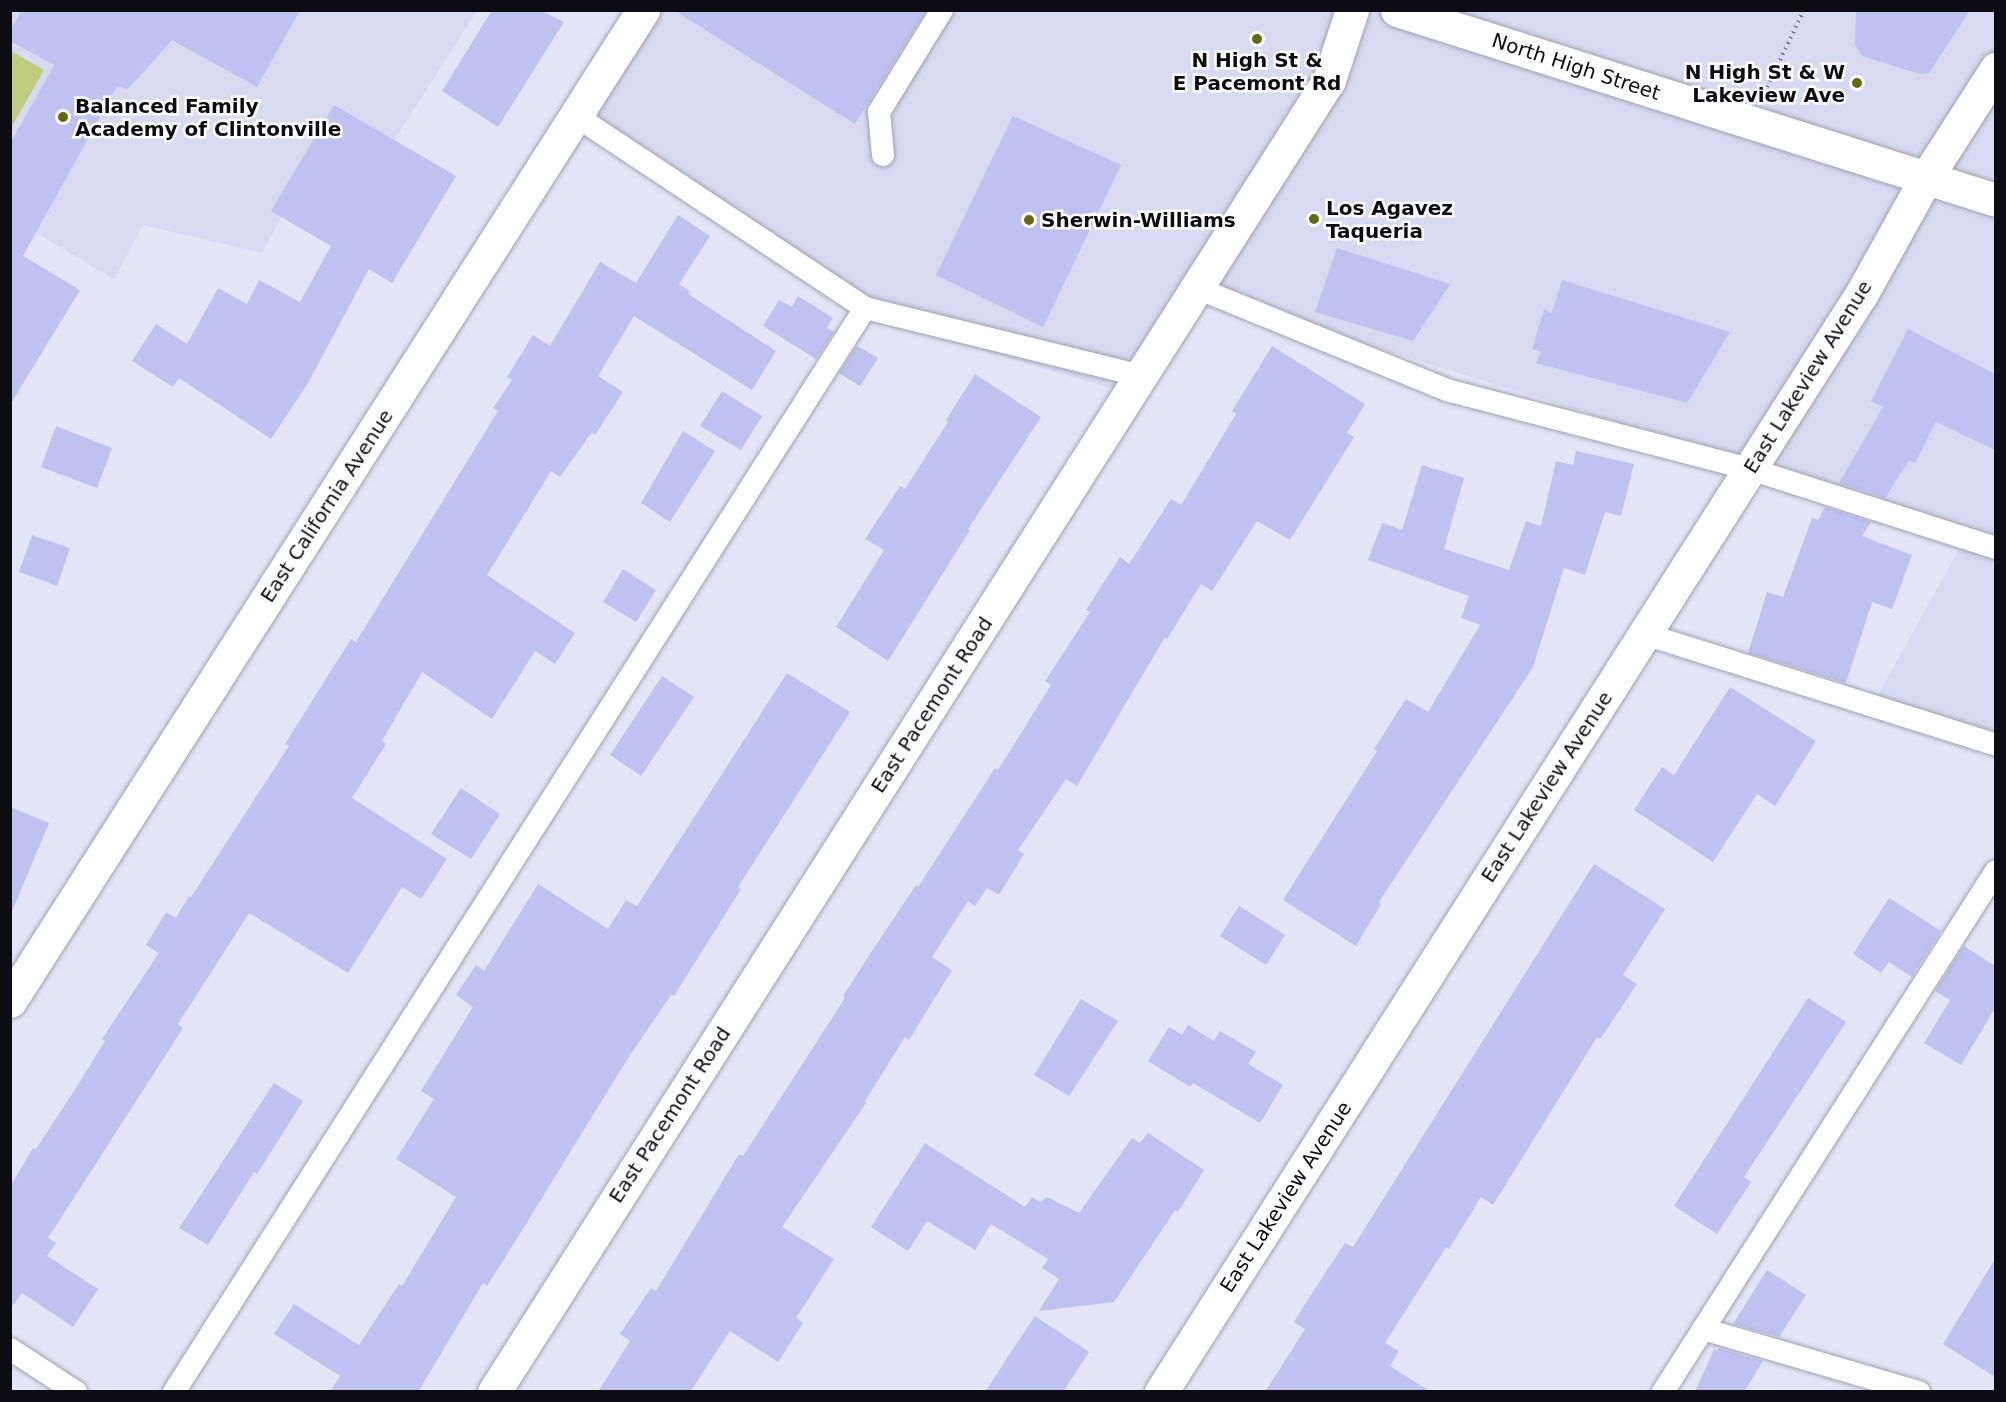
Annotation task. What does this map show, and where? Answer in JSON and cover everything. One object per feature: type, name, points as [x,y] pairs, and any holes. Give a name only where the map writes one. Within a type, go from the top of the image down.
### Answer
[{"type":"street","name":"East California Avenue","points":[[10,1001],[643,10]]},
{"type":"street","name":"East Pacemont Road","points":[[494,1392],[1329,80],[1352,10]]},
{"type":"street","name":"North High Street","points":[[1397,10],[1995,200]]},
{"type":"street","name":"East Lakeview Avenue","points":[[1161,1392],[1862,292],[1926,178],[1995,69]]},
{"type":"lane","points":[[883,155],[879,112],[942,10]]},
{"type":"lane","points":[[576,116],[866,308],[1141,376]]},
{"type":"lane","points":[[1197,288],[1450,391],[1750,469],[1995,548]]},
{"type":"lane","points":[[174,1392],[866,308]]},
{"type":"lane","points":[[1645,634],[1995,745]]},
{"type":"lane","points":[[1663,1392],[1995,871]]},
{"type":"lane","points":[[1703,1329],[1919,1392]]},
{"type":"lane","points":[[10,1349],[76,1392]]},
{"type":"path","points":[[1749,122],[1803,10]]},
{"type":"shaded area","points":[[11,11],[477,11],[368,181],[316,153],[262,253],[143,225],[114,279],[11,218]]},
{"type":"shaded area","points":[[647,11],[1995,11],[1995,739],[1868,713],[1969,531],[1202,294],[1137,396],[871,317],[577,122]]},
{"type":"green space","points":[[11,51],[44,70],[11,128]]},
{"type":"building","name":"Balanced Family Academy of Clintonville","points":[[22,10],[300,10],[257,87],[172,40],[128,89],[117,86],[23,256],[80,290],[10,405],[10,144],[54,65],[10,41],[10,31]]},
{"type":"building","points":[[492,10],[540,10],[564,22],[498,127],[442,91]]},
{"type":"building","points":[[674,10],[926,10],[855,124]]},
{"type":"building","points":[[1856,10],[1970,10],[1929,73],[1920,74],[1862,56],[1855,45]]},
{"type":"building","points":[[334,105],[456,176],[392,283],[369,269],[308,383],[271,439],[179,378],[173,387],[132,361],[156,324],[187,344],[218,288],[247,304],[259,280],[300,302],[331,246],[271,211]]},
{"type":"building","name":"Sherwin-Williams","points":[[1013,116],[1121,165],[1043,327],[936,275]]},
{"type":"building","points":[[678,215],[710,236],[679,284],[690,291],[688,294],[776,351],[752,390],[634,316],[598,376],[623,392],[595,435],[592,432],[560,477],[551,471],[487,575],[575,633],[555,664],[535,651],[492,719],[422,672],[382,741],[386,744],[352,798],[447,859],[421,899],[402,887],[348,973],[249,913],[178,1024],[183,1028],[48,1238],[56,1243],[47,1256],[98,1289],[73,1327],[22,1293],[10,1309],[10,1187],[33,1148],[36,1149],[74,1091],[105,1041],[102,1039],[159,953],[146,945],[166,912],[176,918],[189,896],[191,897],[289,746],[285,744],[351,639],[356,642],[498,411],[493,408],[512,380],[507,377],[533,335],[550,346],[600,262],[636,283]]},
{"type":"building","points":[[1337,248],[1450,284],[1413,341],[1315,312]]},
{"type":"building","points":[[1562,280],[1730,332],[1687,403],[1536,363],[1541,352],[1532,349],[1544,310],[1552,313]]},
{"type":"building","points":[[798,296],[833,318],[827,328],[834,332],[816,359],[763,326],[779,300],[792,307]]},
{"type":"building","points":[[1908,329],[1995,374],[1995,450],[1936,422],[1915,463],[1909,460],[1885,498],[1839,483],[1883,407],[1871,401]]},
{"type":"building","points":[[857,346],[878,358],[860,386],[839,373]]},
{"type":"building","points":[[1272,346],[1365,404],[1347,433],[1354,437],[1290,540],[1257,521],[1212,591],[1201,584],[1167,639],[1165,637],[1077,786],[1066,779],[1018,850],[1024,854],[999,895],[987,888],[975,906],[968,901],[932,957],[952,970],[909,1040],[905,1037],[865,1101],[866,1103],[782,1227],[834,1259],[796,1318],[803,1323],[778,1362],[730,1331],[690,1392],[598,1392],[630,1341],[620,1334],[651,1288],[656,1291],[739,1154],[743,1156],[845,998],[843,996],[872,951],[916,885],[918,887],[995,768],[998,770],[1051,685],[1045,681],[1090,612],[1086,610],[1120,557],[1129,564],[1171,499],[1181,505],[1236,414],[1232,411]]},
{"type":"building","points":[[975,374],[1041,417],[968,529],[970,530],[888,661],[836,627],[884,550],[865,539],[900,486],[905,489],[948,422],[946,420]]},
{"type":"building","points":[[722,391],[762,416],[741,450],[700,426]]},
{"type":"building","points":[[56,426],[112,448],[97,488],[41,467]]},
{"type":"building","points":[[683,431],[715,451],[670,522],[641,503]]},
{"type":"building","points":[[1576,451],[1634,464],[1621,516],[1605,512],[1585,575],[1564,568],[1533,667],[1379,902],[1381,904],[1356,946],[1283,900],[1377,751],[1374,749],[1406,699],[1428,712],[1480,625],[1461,618],[1469,596],[1368,560],[1382,523],[1402,530],[1422,465],[1464,478],[1444,549],[1509,570],[1526,521],[1541,526],[1556,461],[1573,465]]},
{"type":"building","points":[[1825,507],[1871,522],[1862,536],[1912,555],[1892,609],[1872,602],[1846,683],[1748,653],[1767,592],[1783,597],[1812,518],[1818,520]]},
{"type":"building","points":[[32,535],[70,548],[57,586],[19,572]]},
{"type":"building","points":[[623,569],[656,590],[636,622],[603,602]]},
{"type":"building","points":[[787,673],[850,712],[738,887],[741,889],[674,996],[671,995],[630,1055],[487,1286],[483,1283],[418,1392],[330,1392],[340,1376],[274,1334],[294,1304],[359,1345],[399,1284],[402,1286],[456,1197],[396,1159],[434,1099],[421,1091],[473,1007],[456,995],[476,965],[484,971],[538,884],[608,929],[626,900],[637,906]]},
{"type":"building","points":[[662,676],[694,697],[641,776],[610,755]]},
{"type":"building","points":[[1730,687],[1816,741],[1775,806],[1757,794],[1713,862],[1634,810],[1662,767],[1674,775]]},
{"type":"building","points":[[461,788],[500,814],[471,859],[431,834]]},
{"type":"building","points":[[10,807],[49,823],[11,914],[10,914]]},
{"type":"building","points":[[1594,864],[1665,909],[1623,975],[1637,984],[1600,1039],[1597,1037],[1493,1205],[1481,1197],[1449,1249],[1446,1247],[1385,1343],[1399,1351],[1390,1366],[1431,1392],[1265,1392],[1305,1329],[1294,1322],[1305,1304],[1345,1243],[1353,1247]]},
{"type":"building","points":[[1889,898],[1941,931],[1912,977],[1889,962],[1881,973],[1853,954]]},
{"type":"building","points":[[1239,906],[1285,935],[1266,965],[1220,936]]},
{"type":"building","points":[[1964,946],[1995,966],[1995,1008],[1961,1065],[1924,1043],[1950,1000],[1935,991]]},
{"type":"building","points":[[1808,998],[1846,1022],[1744,1177],[1751,1182],[1717,1234],[1674,1206]]},
{"type":"building","points":[[1081,999],[1118,1021],[1069,1096],[1034,1075]]},
{"type":"building","points":[[1188,1025],[1214,1041],[1220,1031],[1256,1052],[1248,1064],[1283,1085],[1260,1123],[1193,1083],[1190,1087],[1148,1061],[1169,1027],[1182,1035]]},
{"type":"building","points":[[274,1083],[303,1101],[257,1174],[254,1172],[208,1245],[179,1228]]},
{"type":"building","points":[[1148,1133],[1204,1170],[1178,1212],[1175,1210],[1114,1302],[1039,1311],[1059,1279],[1042,1268],[1048,1259],[991,1224],[975,1250],[927,1221],[908,1251],[871,1227],[925,1143],[1025,1207],[1032,1197],[1040,1202],[1047,1197],[1079,1213],[1132,1138],[1140,1143]]},
{"type":"building","points":[[1995,1259],[1995,1377],[1943,1344]]},
{"type":"building","points":[[1767,1270],[1806,1295],[1779,1337],[1733,1324]]},
{"type":"building","points":[[1035,1316],[1089,1352],[1063,1392],[985,1392]]},
{"type":"building","points":[[1719,1348],[1763,1361],[1744,1392],[1695,1392],[1714,1349],[1717,1351]]},
{"type":"place","name":"N High St & E Pacemont Rd","points":[[1257,39]]},
{"type":"place","name":"N High St & W Lakeview Ave","points":[[1857,83]]},
{"type":"place","name":"Balanced Family Academy of Clintonville","points":[[63,117]]},
{"type":"place","name":"Los Agavez Taqueria","points":[[1314,219]]},
{"type":"place","name":"Sherwin-Williams","points":[[1029,220]]}]
